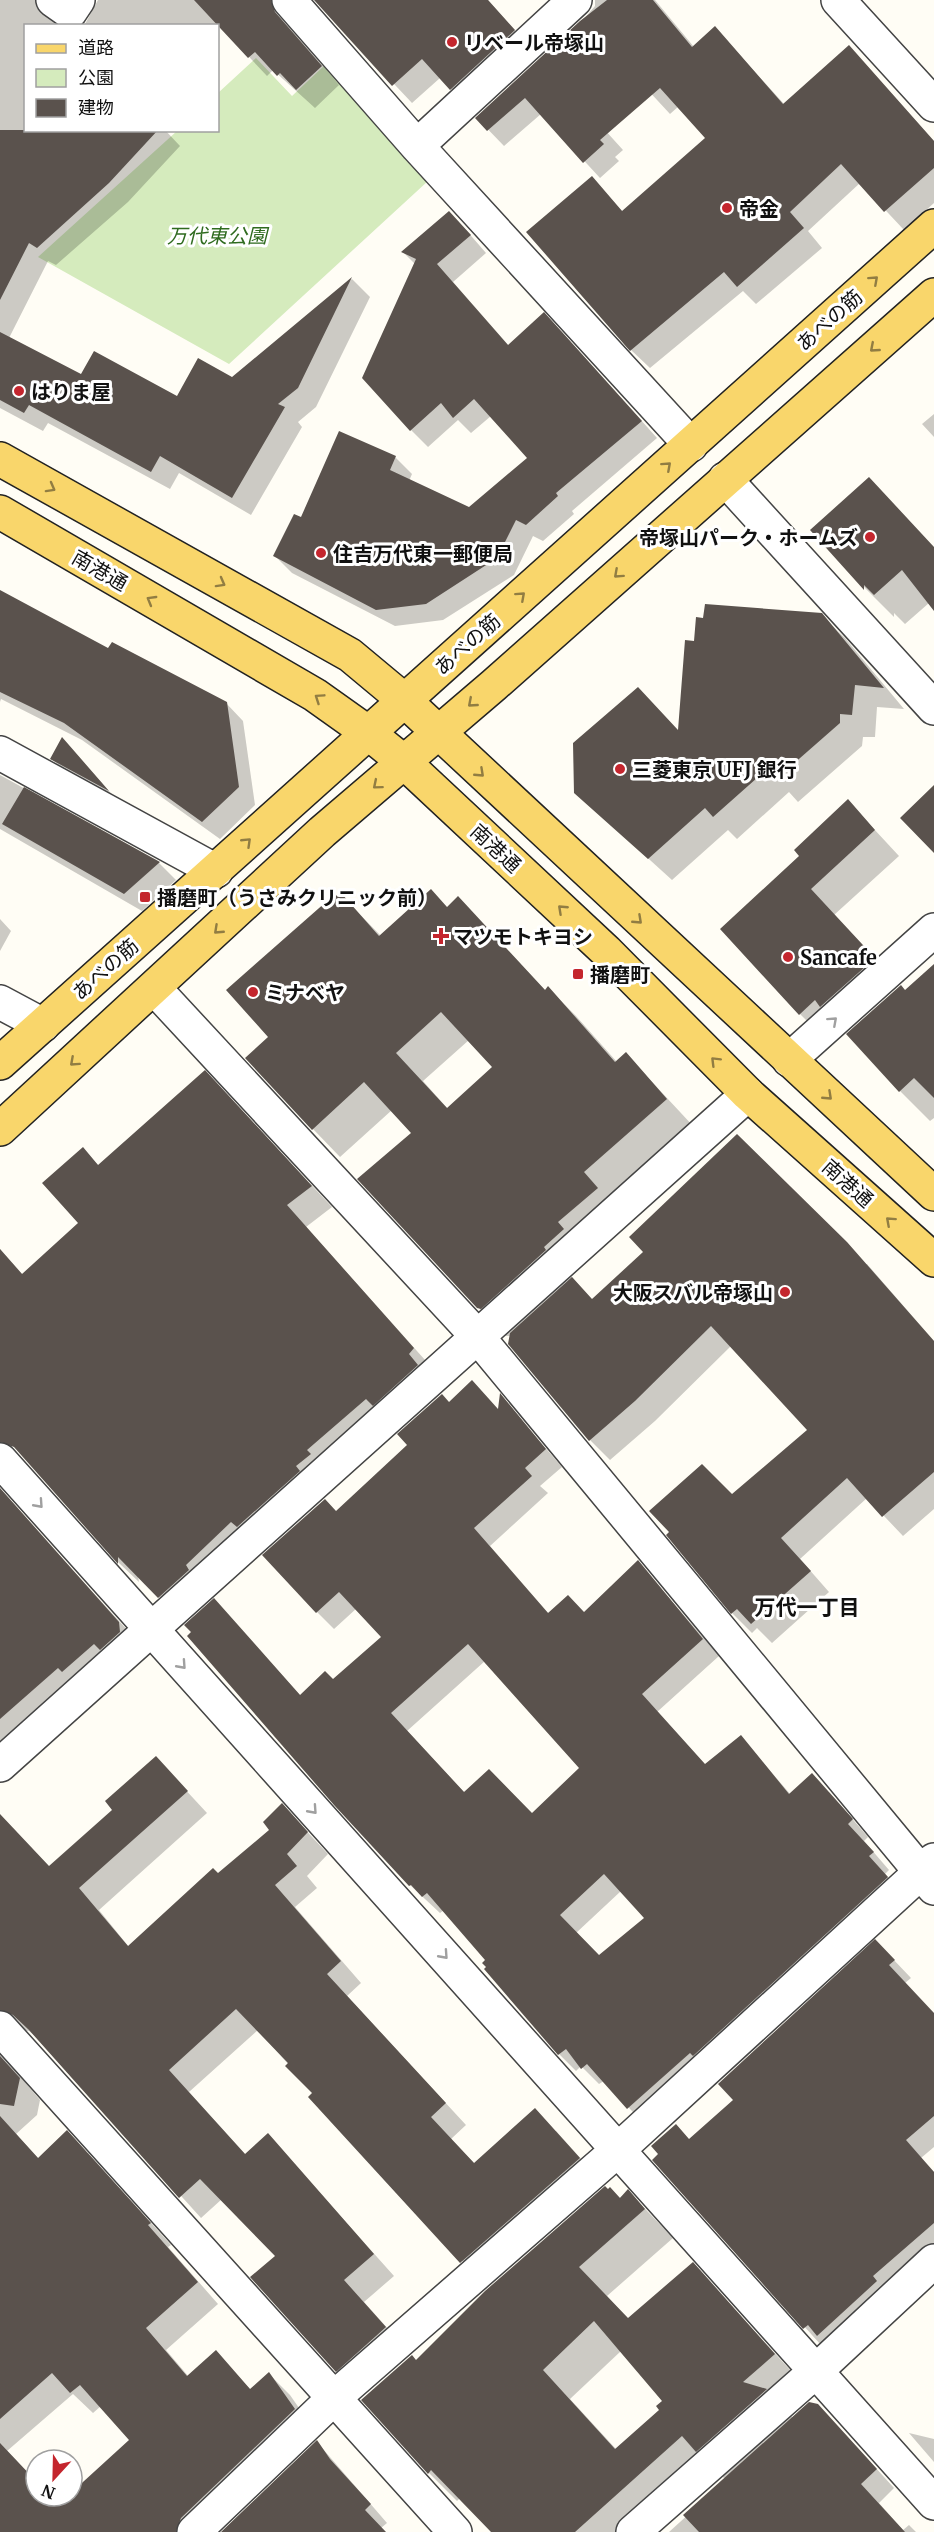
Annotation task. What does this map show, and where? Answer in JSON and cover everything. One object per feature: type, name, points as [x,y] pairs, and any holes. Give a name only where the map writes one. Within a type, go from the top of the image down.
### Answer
[{"type":"main road","name":"あべの筋","points":[[0,1063],[934,226]]},
{"type":"main road","points":[[0,1129],[155,989],[322,832],[438,733],[934,295]]},
{"type":"main road","points":[[0,459],[350,655],[404,700],[934,1194]]},
{"type":"main road","name":"南港通","points":[[0,513],[315,695],[367,732],[404,762],[606,951],[748,1094],[934,1260]]},
{"type":"street","points":[[289,0],[417,146],[691,445]]},
{"type":"street","points":[[417,146],[575,0]]},
{"type":"street","points":[[838,0],[934,105]]},
{"type":"street","points":[[725,479],[934,708]]},
{"type":"street","points":[[0,753],[216,871]]},
{"type":"street","points":[[789,1060],[934,930]]},
{"type":"street","points":[[155,989],[477,1336],[930,1873],[335,2397],[194,2532]]},
{"type":"street","points":[[0,1002],[43,1025]]},
{"type":"street","points":[[0,1765],[748,1094]]},
{"type":"street","points":[[0,1460],[934,2503]]},
{"type":"street","points":[[0,2028],[455,2532]]},
{"type":"street","points":[[633,2532],[817,2370],[934,2262]]},
{"type":"green space","name":"万代東公園","points":[[256,58],[292,96],[325,65],[428,181],[229,364],[38,257],[176,132],[219,132],[219,92]]},
{"type":"building","points":[[194,0],[271,0],[275,12],[322,66],[296,90],[280,73],[277,76],[255,52],[248,58],[219,27],[219,24],[216,24]]},
{"type":"building","points":[[314,0],[488,0],[515,30],[450,90],[422,59],[392,86]]},
{"type":"building","points":[[607,0],[653,0],[692,47],[715,26],[783,104],[849,45],[934,141],[934,168],[884,212],[841,164],[790,212],[804,228],[737,287],[724,272],[630,351],[526,232],[592,176],[622,211],[705,138],[660,88],[600,140],[604,144],[583,163],[525,98],[487,131],[475,118],[580,21]]},
{"type":"building","points":[[0,130],[156,132],[109,183],[37,248],[29,243],[0,300]]},
{"type":"building","points":[[449,211],[471,235],[437,264],[508,345],[544,312],[642,421],[556,493],[558,496],[526,525],[516,520],[497,558],[426,604],[376,610],[273,556],[294,514],[301,517],[339,431],[396,456],[390,470],[469,507],[527,458],[474,399],[453,418],[441,403],[410,431],[362,378],[416,259],[401,252]]},
{"type":"building","points":[[352,277],[298,388],[278,404],[285,407],[232,498],[160,456],[151,472],[29,405],[24,413],[0,400],[0,332],[81,374],[94,351],[177,396],[198,358],[232,377]]},
{"type":"building","name":"帝塚山パーク・ホームズ","points":[[869,477],[934,547],[934,611],[902,570],[874,595],[864,585],[864,590],[810,530]]},
{"type":"building","points":[[0,590],[108,648],[112,642],[227,702],[239,787],[202,822],[64,723],[0,692]]},
{"type":"building","points":[[705,604],[822,613],[884,688],[855,685],[852,715],[840,714],[840,723],[775,780],[766,770],[713,817],[705,808],[648,859],[574,793],[573,743],[638,687],[678,730],[685,640],[694,641],[696,617],[703,618]]},
{"type":"building","points":[[62,737],[109,791],[50,759]]},
{"type":"building","points":[[934,785],[934,853],[900,818]]},
{"type":"building","points":[[24,787],[160,862],[124,894],[2,824]]},
{"type":"building","points":[[848,799],[875,830],[811,889],[875,958],[820,1007],[815,1000],[799,1015],[720,929],[799,856],[794,850]]},
{"type":"building","points":[[431,889],[447,907],[458,896],[545,990],[548,986],[615,1062],[626,1052],[667,1099],[584,1172],[598,1188],[558,1222],[564,1229],[544,1247],[546,1250],[481,1309],[477,1308],[357,1179],[411,1133],[364,1082],[312,1130],[245,1058],[268,1037],[226,990],[335,894],[338,897],[342,894],[379,936]],"holes":[[[441,1012],[492,1067],[447,1108],[396,1053]]]},
{"type":"building","points":[[934,964],[934,1098],[914,1078],[899,1092],[846,1034],[901,985],[905,990]]},
{"type":"building","points":[[205,1070],[312,1186],[287,1205],[414,1348],[409,1354],[418,1365],[373,1406],[366,1399],[307,1450],[311,1454],[296,1466],[300,1471],[237,1527],[231,1522],[186,1565],[189,1570],[158,1598],[118,1557],[118,1564],[14,1447],[0,1442],[0,1249],[22,1274],[78,1223],[42,1183],[83,1147],[98,1165]]},
{"type":"building","points":[[737,1134],[847,1242],[934,1341],[934,1472],[882,1517],[847,1478],[781,1538],[811,1571],[751,1624],[737,1609],[731,1614],[666,1535],[669,1532],[649,1511],[702,1464],[732,1494],[807,1430],[711,1326],[635,1401],[589,1441],[508,1344],[510,1333],[572,1277],[592,1299],[643,1252],[629,1237]]},
{"type":"building","points":[[472,1380],[498,1409],[500,1393],[546,1449],[525,1468],[532,1476],[474,1528],[548,1613],[568,1595],[584,1612],[638,1560],[703,1639],[642,1694],[705,1764],[741,1735],[789,1794],[812,1773],[853,1819],[848,1824],[874,1852],[869,1856],[888,1877],[693,2056],[690,2053],[627,2109],[587,2064],[581,2069],[566,2049],[558,2055],[484,1969],[486,1967],[482,1963],[485,1960],[427,1893],[422,1897],[411,1885],[409,1886],[334,1805],[187,1636],[191,1632],[184,1625],[214,1598],[300,1695],[325,1671],[333,1679],[381,1637],[339,1592],[316,1613],[262,1555],[325,1499],[336,1511],[407,1445],[397,1434],[442,1394],[449,1402]],"holes":[[[468,1644],[579,1768],[532,1813],[489,1769],[464,1792],[391,1713]],[[604,1874],[644,1918],[599,1955],[560,1915]]]},
{"type":"building","points":[[0,1488],[119,1622],[120,1632],[100,1650],[94,1644],[62,1672],[58,1668],[0,1719]]},
{"type":"building","points":[[156,1756],[188,1791],[79,1888],[128,1946],[213,1868],[218,1873],[269,1830],[263,1822],[282,1803],[308,1832],[287,1854],[297,1866],[275,1885],[341,1961],[327,1974],[446,2103],[431,2117],[474,2163],[535,2108],[580,2158],[460,2263],[308,2097],[312,2093],[285,2066],[288,2063],[236,2009],[169,2070],[245,2154],[268,2133],[374,2254],[344,2280],[386,2327],[336,2372],[250,2277],[275,2256],[200,2179],[179,2198],[29,2030],[13,2015],[0,2010],[0,1814],[49,1866],[112,1810],[105,1801]]},
{"type":"building","points":[[875,1939],[895,1960],[889,1965],[934,2013],[934,2116],[906,2140],[934,2172],[934,2223],[873,2276],[877,2281],[817,2336],[808,2325],[803,2329],[652,2160],[658,2154],[651,2146],[676,2124],[689,2139],[733,2100],[718,2084]]},
{"type":"building","points":[[0,2056],[20,2078],[14,2106],[0,2104]]},
{"type":"building","points":[[0,2116],[38,2158],[67,2130],[151,2223],[148,2225],[198,2282],[146,2328],[187,2376],[216,2350],[250,2389],[269,2372],[295,2409],[181,2518],[176,2532],[0,2532],[0,2443],[24,2468],[24,2508],[84,2508],[84,2481],[129,2440],[80,2385],[70,2393],[52,2373],[0,2419]]},
{"type":"building","points":[[605,2186],[608,2189],[610,2187],[620,2198],[628,2189],[645,2209],[579,2267],[628,2318],[693,2262],[775,2354],[743,2382],[767,2389],[696,2452],[682,2436],[575,2532],[491,2532],[431,2470],[428,2474],[361,2400],[412,2355],[416,2360],[485,2291]],"holes":[[[594,2321],[662,2401],[656,2406],[659,2410],[615,2449],[543,2370]]]},
{"type":"building","points":[[809,2402],[818,2404],[877,2469],[861,2484],[905,2532],[699,2532],[683,2515]]},
{"type":"building","points":[[317,2440],[330,2459],[371,2504],[365,2510],[386,2532],[221,2532]]},
{"type":"place","name":"リベール帝塚山","points":[[452,42]]},
{"type":"place","name":"帝金","points":[[727,208]]},
{"type":"place","name":"はりま屋","points":[[19,391]]},
{"type":"place","name":"帝塚山パーク・ホームズ","points":[[870,537]]},
{"type":"place","name":"住吉万代東一郵便局","points":[[321,553]]},
{"type":"place","name":"三菱東京 UFJ 銀行","points":[[620,769]]},
{"type":"place","name":"播磨町（うさみクリニック前）","points":[[145,897]]},
{"type":"place","name":"マツモトキヨシ","points":[[441,936]]},
{"type":"place","name":"Sancafe","points":[[788,957]]},
{"type":"place","name":"播磨町","points":[[578,974]]},
{"type":"place","name":"ミナベヤ","points":[[253,992]]},
{"type":"place","name":"大阪スバル帝塚山","points":[[785,1292]]},
{"type":"district","name":"万代一丁目","points":[[807,1607]]}]
